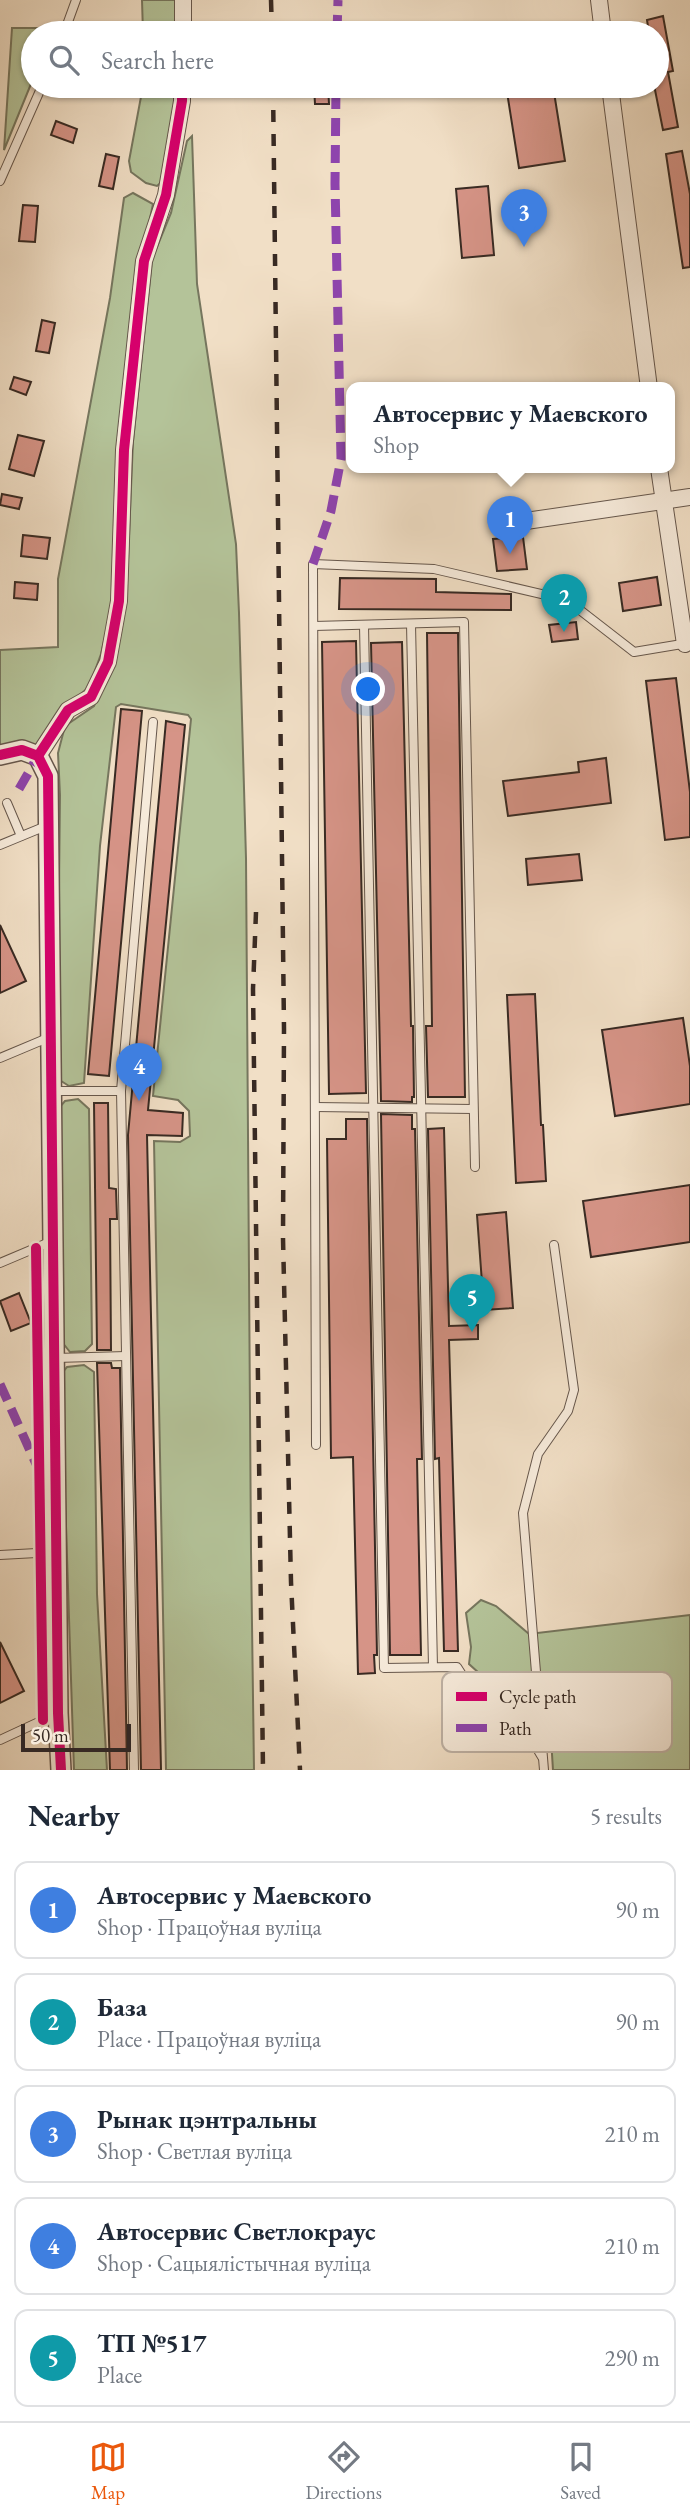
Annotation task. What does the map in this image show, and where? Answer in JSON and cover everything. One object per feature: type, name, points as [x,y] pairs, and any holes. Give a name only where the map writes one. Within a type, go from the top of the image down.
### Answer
[{"type":"street","points":[[183,0],[183,21]]},
{"type":"street","points":[[599,0],[602,21]]},
{"type":"street","points":[[38,756],[68,710],[91,697],[108,662],[119,601],[124,450],[144,261],[166,195],[182,98]]},
{"type":"street","points":[[612,98],[648,382]]},
{"type":"street","points":[[660,473],[687,643]]},
{"type":"street","points":[[519,522],[690,497]]},
{"type":"street","points":[[0,755],[22,750],[38,756],[48,776],[58,1713],[61,1770]]},
{"type":"lane","points":[[68,21],[76,0]]},
{"type":"lane","points":[[0,181],[37,98]]},
{"type":"lane","points":[[316,1446],[313,564],[434,569],[567,600],[634,652],[687,643]]},
{"type":"lane","points":[[314,626],[464,622],[475,1167]]},
{"type":"lane","points":[[411,624],[433,1667]]},
{"type":"lane","points":[[364,625],[384,1668],[457,1667],[460,1672]]},
{"type":"lane","points":[[134,1770],[121,1091],[153,722]]},
{"type":"lane","points":[[7,803],[21,836]]},
{"type":"lane","points":[[0,845],[49,825]]},
{"type":"lane","points":[[0,1058],[52,1036]]},
{"type":"lane","points":[[53,1091],[121,1091]]},
{"type":"lane","points":[[316,1107],[473,1109]]},
{"type":"lane","points":[[0,1262],[55,1240]]},
{"type":"lane","points":[[535,1672],[523,1513],[538,1454],[568,1410],[574,1390],[554,1245]]},
{"type":"lane","points":[[56,1358],[126,1356]]},
{"type":"lane","points":[[0,1555],[58,1551]]},
{"type":"lane","points":[[0,1740],[58,1713]]},
{"type":"lane","points":[[539,1752],[542,1757]]},
{"type":"lane","points":[[542,1752],[544,1770]]},
{"type":"green space","points":[[142,0],[179,0],[179,21],[143,21]]},
{"type":"green space","points":[[12,28],[21,28],[21,98],[25,98],[4,150]]},
{"type":"green space","points":[[141,98],[177,98],[165,179],[157,186],[146,183],[131,172],[129,161]]},
{"type":"green space","points":[[192,136],[197,284],[236,544],[239,613],[246,858],[254,1770],[166,1770],[154,1141],[180,1142],[190,1136],[189,1111],[178,1100],[153,1096],[191,719],[188,715],[121,704],[116,707],[100,846],[84,1083],[69,1086],[58,1079],[57,1073],[60,795],[58,753],[65,726],[94,706],[117,648],[127,583],[133,441],[152,259],[171,213],[187,141]]},
{"type":"green space","points":[[133,193],[153,204],[147,233],[112,607],[101,654],[89,687],[62,710],[37,746],[0,748],[0,650],[58,647],[58,579],[110,298],[124,198]]},
{"type":"green space","points":[[78,1099],[89,1109],[92,1344],[85,1351],[70,1352],[62,1342],[58,1109],[65,1101]]},
{"type":"green space","points":[[84,1365],[94,1372],[97,1594],[107,1770],[74,1770],[61,1374],[67,1367]]},
{"type":"green space","points":[[481,1600],[496,1606],[529,1634],[690,1615],[690,1770],[553,1770],[552,1752],[672,1752],[672,1672],[478,1672],[469,1664],[471,1647],[466,1613]]},
{"type":"building","points":[[663,16],[664,21],[647,21]]},
{"type":"building","points":[[669,49],[673,71],[669,72]]},
{"type":"building","points":[[669,78],[678,127],[663,130],[657,98],[669,98]]},
{"type":"building","points":[[315,98],[329,98],[329,104],[315,104]]},
{"type":"building","points":[[508,98],[555,98],[565,161],[519,168]]},
{"type":"building","points":[[56,121],[77,129],[73,143],[51,135]]},
{"type":"building","points":[[682,151],[690,194],[690,267],[683,268],[666,154]]},
{"type":"building","points":[[106,154],[119,157],[113,189],[99,186]]},
{"type":"building","points":[[488,186],[494,255],[462,258],[456,189]]},
{"type":"building","points":[[23,205],[38,206],[35,242],[19,241]]},
{"type":"building","points":[[42,320],[55,323],[49,353],[36,351]]},
{"type":"building","points":[[14,377],[31,382],[26,395],[10,389]]},
{"type":"building","points":[[18,435],[44,441],[34,476],[9,469]]},
{"type":"building","points":[[2,494],[22,498],[19,509],[0,505]]},
{"type":"building","points":[[23,535],[50,538],[47,559],[21,556]]},
{"type":"building","points":[[523,537],[527,569],[497,571],[493,539]]},
{"type":"building","points":[[657,577],[661,605],[623,611],[619,583]]},
{"type":"building","points":[[340,578],[436,579],[436,592],[511,594],[511,610],[339,609]]},
{"type":"building","points":[[15,582],[38,584],[37,600],[14,598]]},
{"type":"building","points":[[576,622],[578,639],[552,642],[549,625]]},
{"type":"building","points":[[427,633],[458,633],[465,1097],[428,1097],[426,1026],[432,1026]]},
{"type":"building","points":[[356,641],[366,1093],[329,1094],[322,642]]},
{"type":"building","points":[[402,642],[413,1026],[412,1102],[381,1101],[371,643]]},
{"type":"building","points":[[676,678],[690,792],[690,837],[665,840],[646,681]]},
{"type":"building","points":[[121,709],[142,711],[109,1076],[88,1074]]},
{"type":"building","points":[[166,721],[185,725],[148,1110],[183,1113],[182,1136],[147,1135],[161,1770],[141,1770],[128,1135]]},
{"type":"building","points":[[606,758],[611,803],[508,816],[503,781],[579,772],[578,762]]},
{"type":"building","points":[[579,854],[582,880],[528,885],[526,859]]},
{"type":"building","points":[[0,925],[26,981],[0,993]]},
{"type":"building","points":[[535,994],[546,1181],[516,1183],[507,995]]},
{"type":"building","points":[[683,1018],[690,1066],[690,1104],[615,1116],[602,1030]]},
{"type":"building","points":[[94,1103],[108,1103],[109,1188],[116,1189],[117,1219],[110,1219],[111,1350],[97,1350]]},
{"type":"building","points":[[381,1114],[412,1115],[412,1129],[415,1129],[422,1459],[417,1459],[421,1655],[390,1655]]},
{"type":"building","points":[[346,1119],[367,1119],[377,1655],[374,1655],[375,1673],[358,1674],[353,1457],[331,1458],[327,1139],[346,1139]]},
{"type":"building","points":[[444,1128],[449,1326],[478,1325],[478,1339],[449,1340],[458,1651],[444,1651],[439,1458],[435,1459],[428,1129]]},
{"type":"building","points":[[690,1185],[690,1242],[591,1257],[583,1201]]},
{"type":"building","points":[[506,1212],[513,1308],[484,1310],[477,1215]]},
{"type":"building","points":[[19,1293],[31,1323],[11,1331],[0,1301]]},
{"type":"building","points":[[97,1363],[111,1363],[112,1368],[120,1368],[127,1770],[110,1770]]},
{"type":"building","points":[[0,1642],[24,1691],[0,1703]]},
{"type":"railway","points":[[271,0],[272,21]]},
{"type":"railway","points":[[273,98],[284,1029],[283,1238],[291,1582],[300,1770]]},
{"type":"railway","points":[[256,912],[253,989],[263,1770]]},
{"type":"marked path","points":[[337,21],[338,0]]},
{"type":"marked path","points":[[313,564],[331,511],[341,459],[336,98]]},
{"type":"marked path","points":[[19,789],[38,756]]},
{"type":"marked path","points":[[0,1384],[36,1464]]},
{"type":"cycle path","points":[[38,756],[68,710],[91,697],[108,662],[119,601],[124,450],[144,261],[166,195],[182,98]]},
{"type":"cycle path","points":[[0,755],[22,750],[38,756],[48,776],[58,1713],[61,1770]]},
{"type":"cycle path","points":[[36,1248],[43,1720]]},
{"type":"place","name":"Рынак цэнтральны","points":[[524,247]]},
{"type":"place","name":"Автосервис у Маевского","points":[[510,554]]},
{"type":"place","name":"База","points":[[564,632]]},
{"type":"place","name":"Автосервис Светлокраус","points":[[139,1101]]},
{"type":"place","name":"ТП №517","points":[[472,1332]]}]
